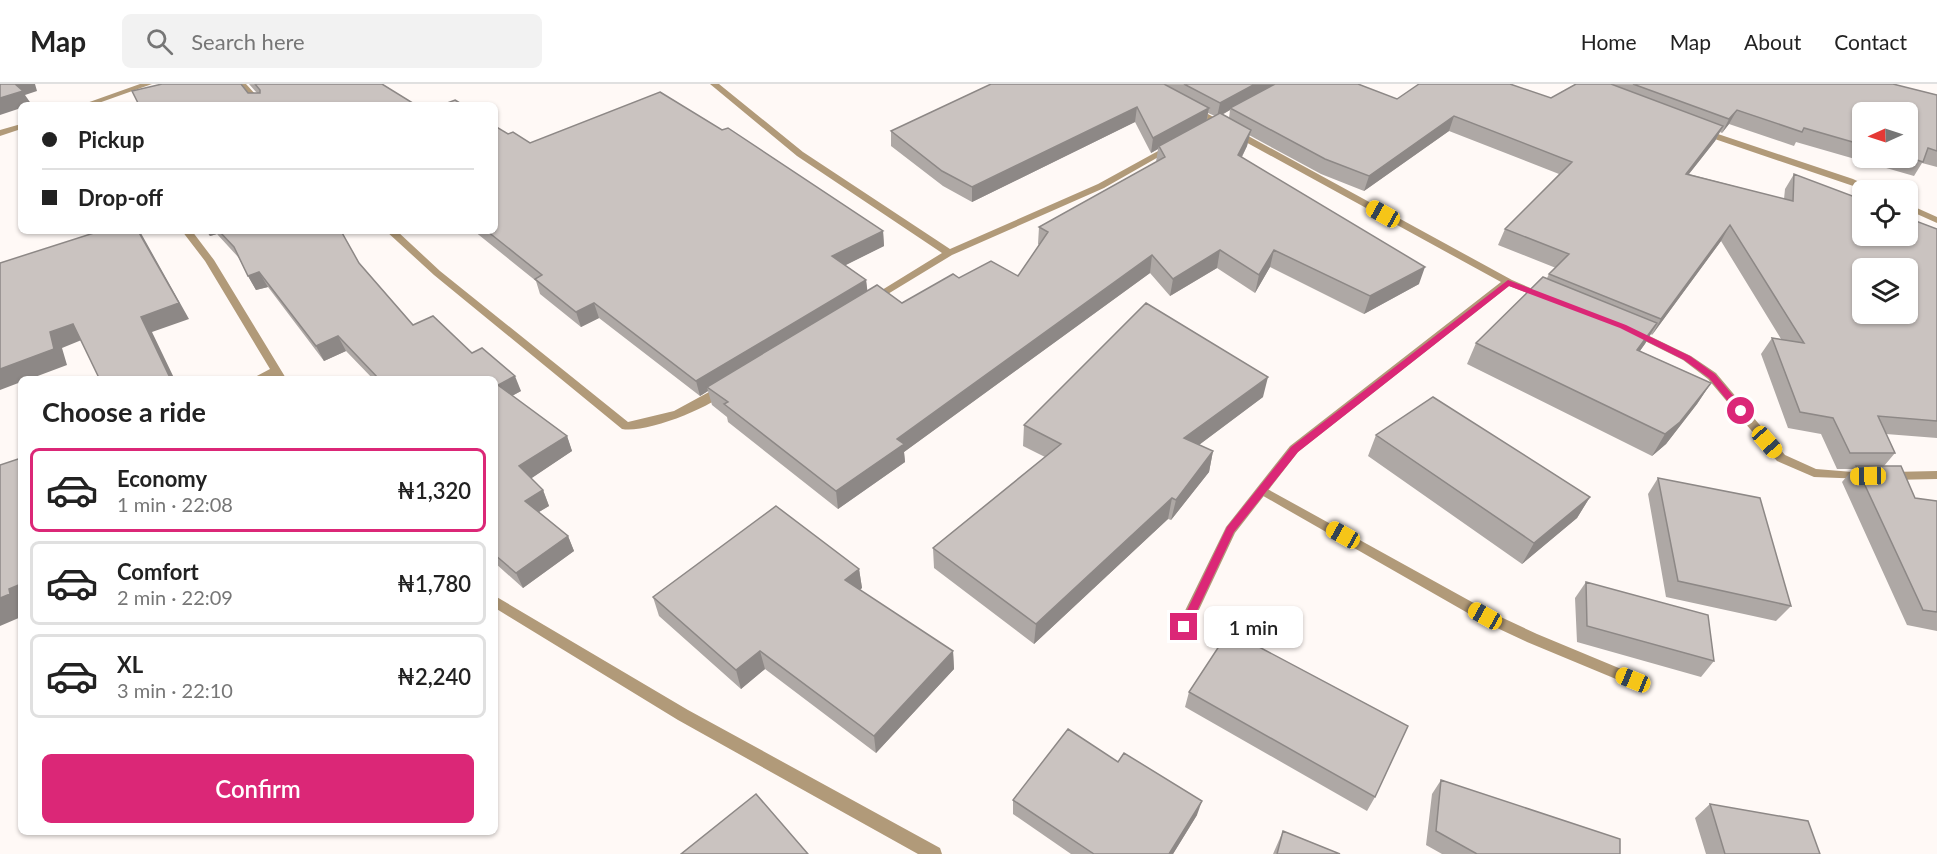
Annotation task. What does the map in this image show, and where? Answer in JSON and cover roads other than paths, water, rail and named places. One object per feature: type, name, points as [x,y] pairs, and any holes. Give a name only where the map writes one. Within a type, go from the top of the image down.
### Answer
[{"type":"street","points":[[94,102],[148,84]]},
{"type":"street","points":[[243,84],[258,102]]},
{"type":"street","points":[[714,84],[800,154],[949,254]]},
{"type":"street","points":[[1186,106],[1508,282],[1550,298]]},
{"type":"street","points":[[1206,128],[1227,117]]},
{"type":"street","points":[[0,133],[18,127]]},
{"type":"street","points":[[1696,129],[1852,182]]},
{"type":"street","points":[[859,308],[949,254],[1101,186],[1185,140]]},
{"type":"street","points":[[1918,211],[1937,220]]},
{"type":"street","points":[[189,234],[209,260],[279,375]]},
{"type":"street","points":[[394,234],[437,273],[626,426],[662,421],[690,410],[730,386]]},
{"type":"street","points":[[1184,627],[1230,530],[1294,449],[1508,282]]},
{"type":"street","points":[[1623,327],[1687,358],[1712,376],[1781,458],[1814,473],[1845,476],[1937,475]]},
{"type":"street","points":[[1262,489],[1485,616],[1633,680]]},
{"type":"street","points":[[498,603],[683,716],[934,854]]}]
